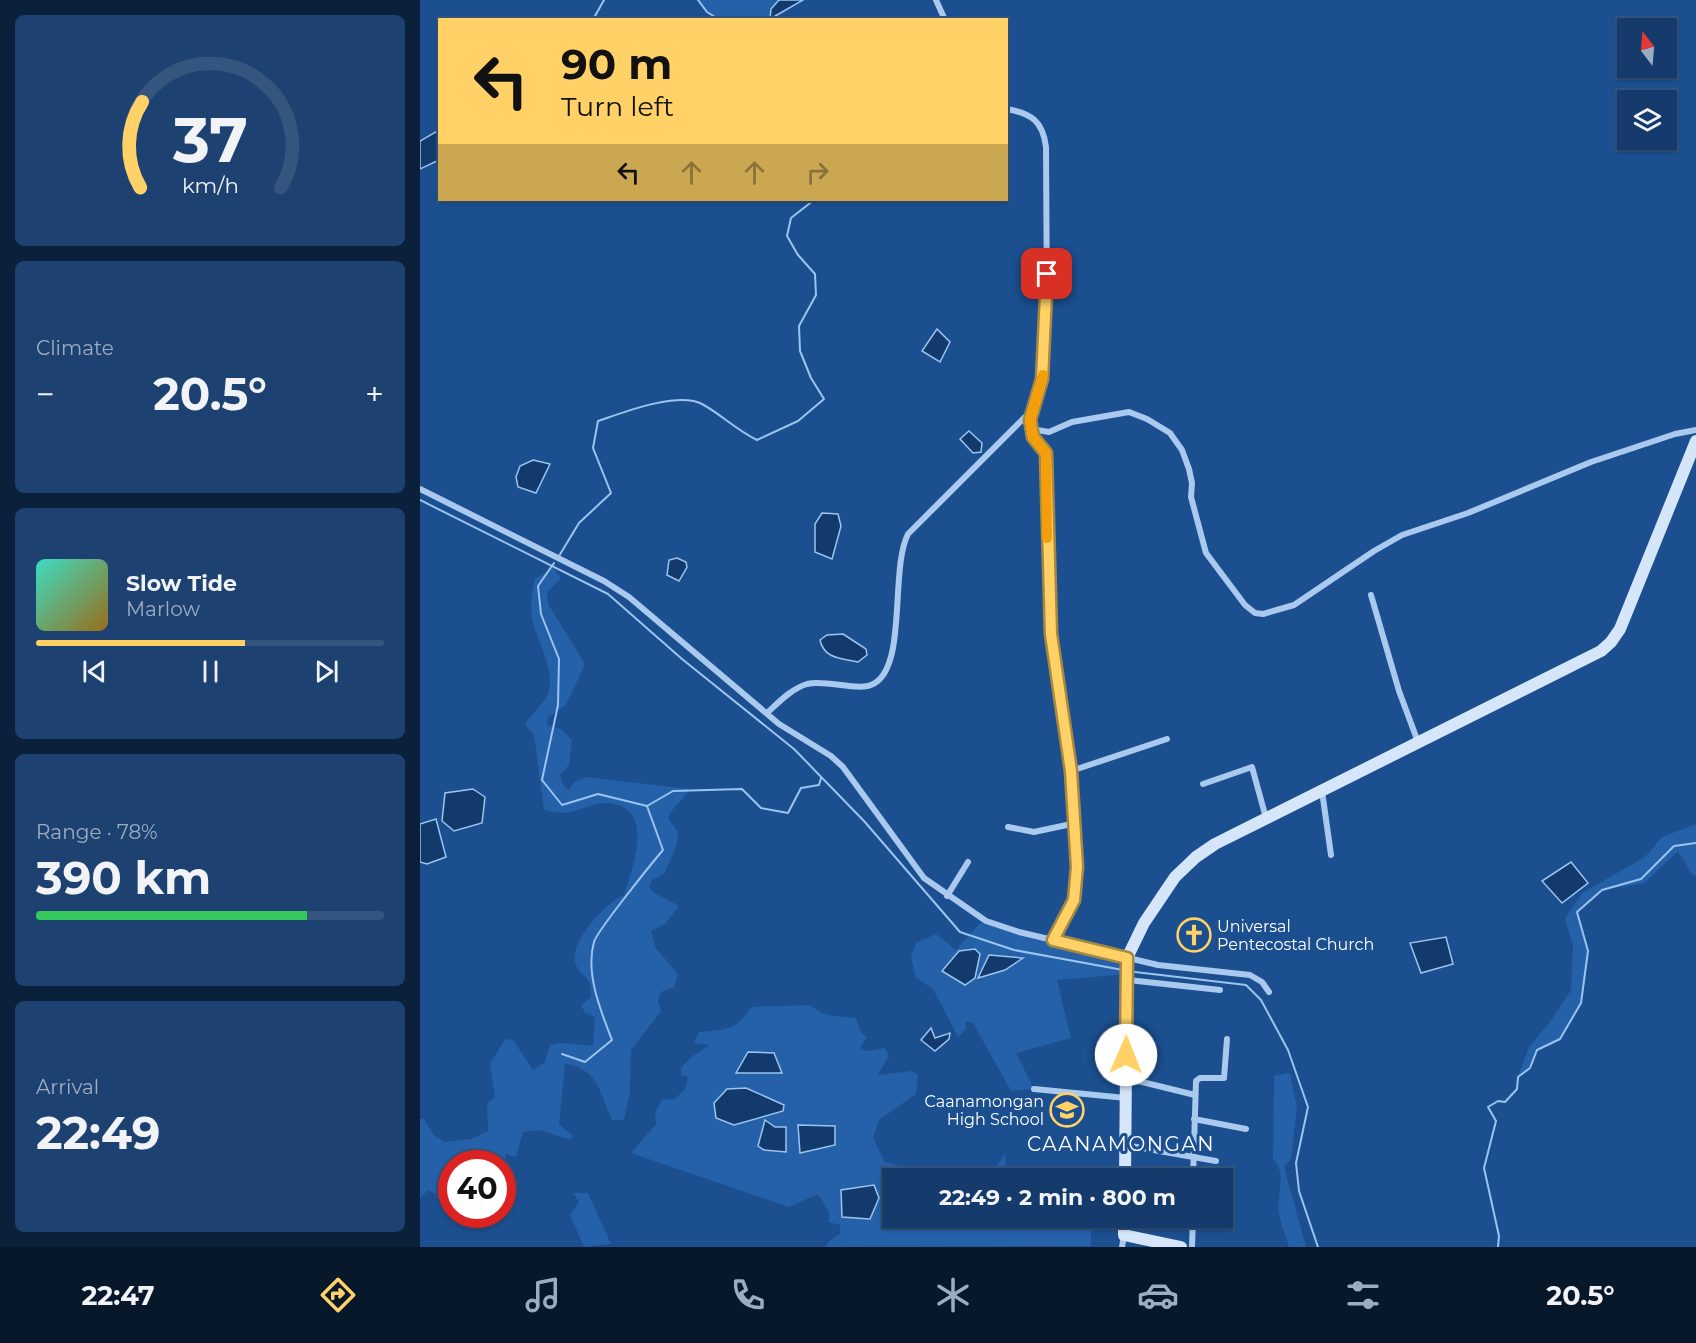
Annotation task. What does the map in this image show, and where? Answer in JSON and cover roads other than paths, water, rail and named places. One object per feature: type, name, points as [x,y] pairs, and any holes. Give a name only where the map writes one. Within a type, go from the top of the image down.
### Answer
[{"type":"street","points":[[936,0],[944,18]]},
{"type":"street","points":[[1008,110],[1033,116],[1041,125],[1046,147],[1047,313],[1042,379],[1032,410],[1031,429],[1033,437],[1046,453],[1051,634],[1071,771],[1076,823],[1077,890],[1070,911],[1053,940]]},
{"type":"street","points":[[767,713],[787,695],[809,684],[866,686],[881,678],[888,668],[893,651],[900,553],[908,534],[1032,410]]},
{"type":"street","points":[[1031,429],[1051,432],[1072,422],[1129,412],[1147,418],[1170,433],[1182,450],[1189,469],[1192,483],[1191,498],[1206,553],[1245,605],[1255,613],[1263,614],[1294,605],[1398,537],[1468,513],[1591,462],[1675,434],[1696,430]]},
{"type":"street","points":[[1125,1168],[1127,958],[1144,923],[1183,868],[1215,844],[1601,651],[1620,629],[1696,441]]},
{"type":"street","points":[[420,489],[616,588],[767,713],[843,767],[924,878],[947,896],[995,925],[1169,967],[1243,973],[1262,982],[1269,992]]},
{"type":"street","points":[[1371,595],[1399,691],[1418,742]]},
{"type":"street","points":[[1071,771],[1167,739]]},
{"type":"street","points":[[1203,784],[1252,767],[1266,818]]},
{"type":"street","points":[[1322,790],[1331,855]]},
{"type":"street","points":[[1008,827],[1034,832],[1076,823]]},
{"type":"street","points":[[947,896],[968,862]]},
{"type":"street","points":[[1128,981],[1220,990]]},
{"type":"street","points":[[1193,1168],[1197,1079],[1224,1078],[1227,1039]]},
{"type":"street","points":[[1126,1078],[1195,1095]]},
{"type":"street","points":[[1034,1089],[1125,1098]]},
{"type":"street","points":[[1194,1119],[1246,1129]]},
{"type":"street","points":[[1125,1145],[1216,1161]]},
{"type":"street","points":[[1192,1247],[1193,1228]]},
{"type":"street","points":[[1123,1241],[1181,1247]]},
{"type":"waterway","points":[[592,18],[604,0]]},
{"type":"waterway","points":[[698,0],[707,12],[717,18]]},
{"type":"waterway","points":[[559,556],[579,523],[611,493],[593,448],[598,421],[650,405],[679,400],[692,401],[709,408],[757,440],[798,421],[824,399],[811,378],[800,351],[799,326],[816,295],[815,274],[798,255],[787,236],[791,218],[813,201]]},
{"type":"waterway","points":[[420,500],[608,594],[682,659],[794,749],[864,821],[960,932],[1014,950],[1123,970]]},
{"type":"waterway","points":[[554,563],[538,586],[541,614],[559,659],[558,705],[542,780],[562,805],[598,794],[647,806],[663,850],[614,911],[594,942],[591,966],[593,979],[599,1005],[612,1040],[585,1062],[562,1054]]},
{"type":"waterway","points":[[647,806],[673,791],[742,789],[761,808],[788,813],[801,788],[819,785],[821,778]]},
{"type":"waterway","points":[[1498,1247],[1499,1236],[1484,1168],[1496,1121],[1488,1107],[1498,1101],[1505,1102],[1517,1089],[1518,1077],[1530,1068],[1537,1050],[1560,1039],[1581,1003],[1588,951],[1577,912],[1602,890],[1641,879],[1674,846],[1696,843]]},
{"type":"waterway","points":[[1135,972],[1246,985],[1261,1000],[1288,1050],[1308,1107],[1296,1163],[1299,1191],[1318,1247]]},
{"type":"place","name":"Universal Pentecostal Church","points":[[1194,935]]},
{"type":"place","name":"Caanamongan High School","points":[[1067,1110]]},
{"type":"district","name":"CAANAMONGAN","points":[[1121,1144]]}]
